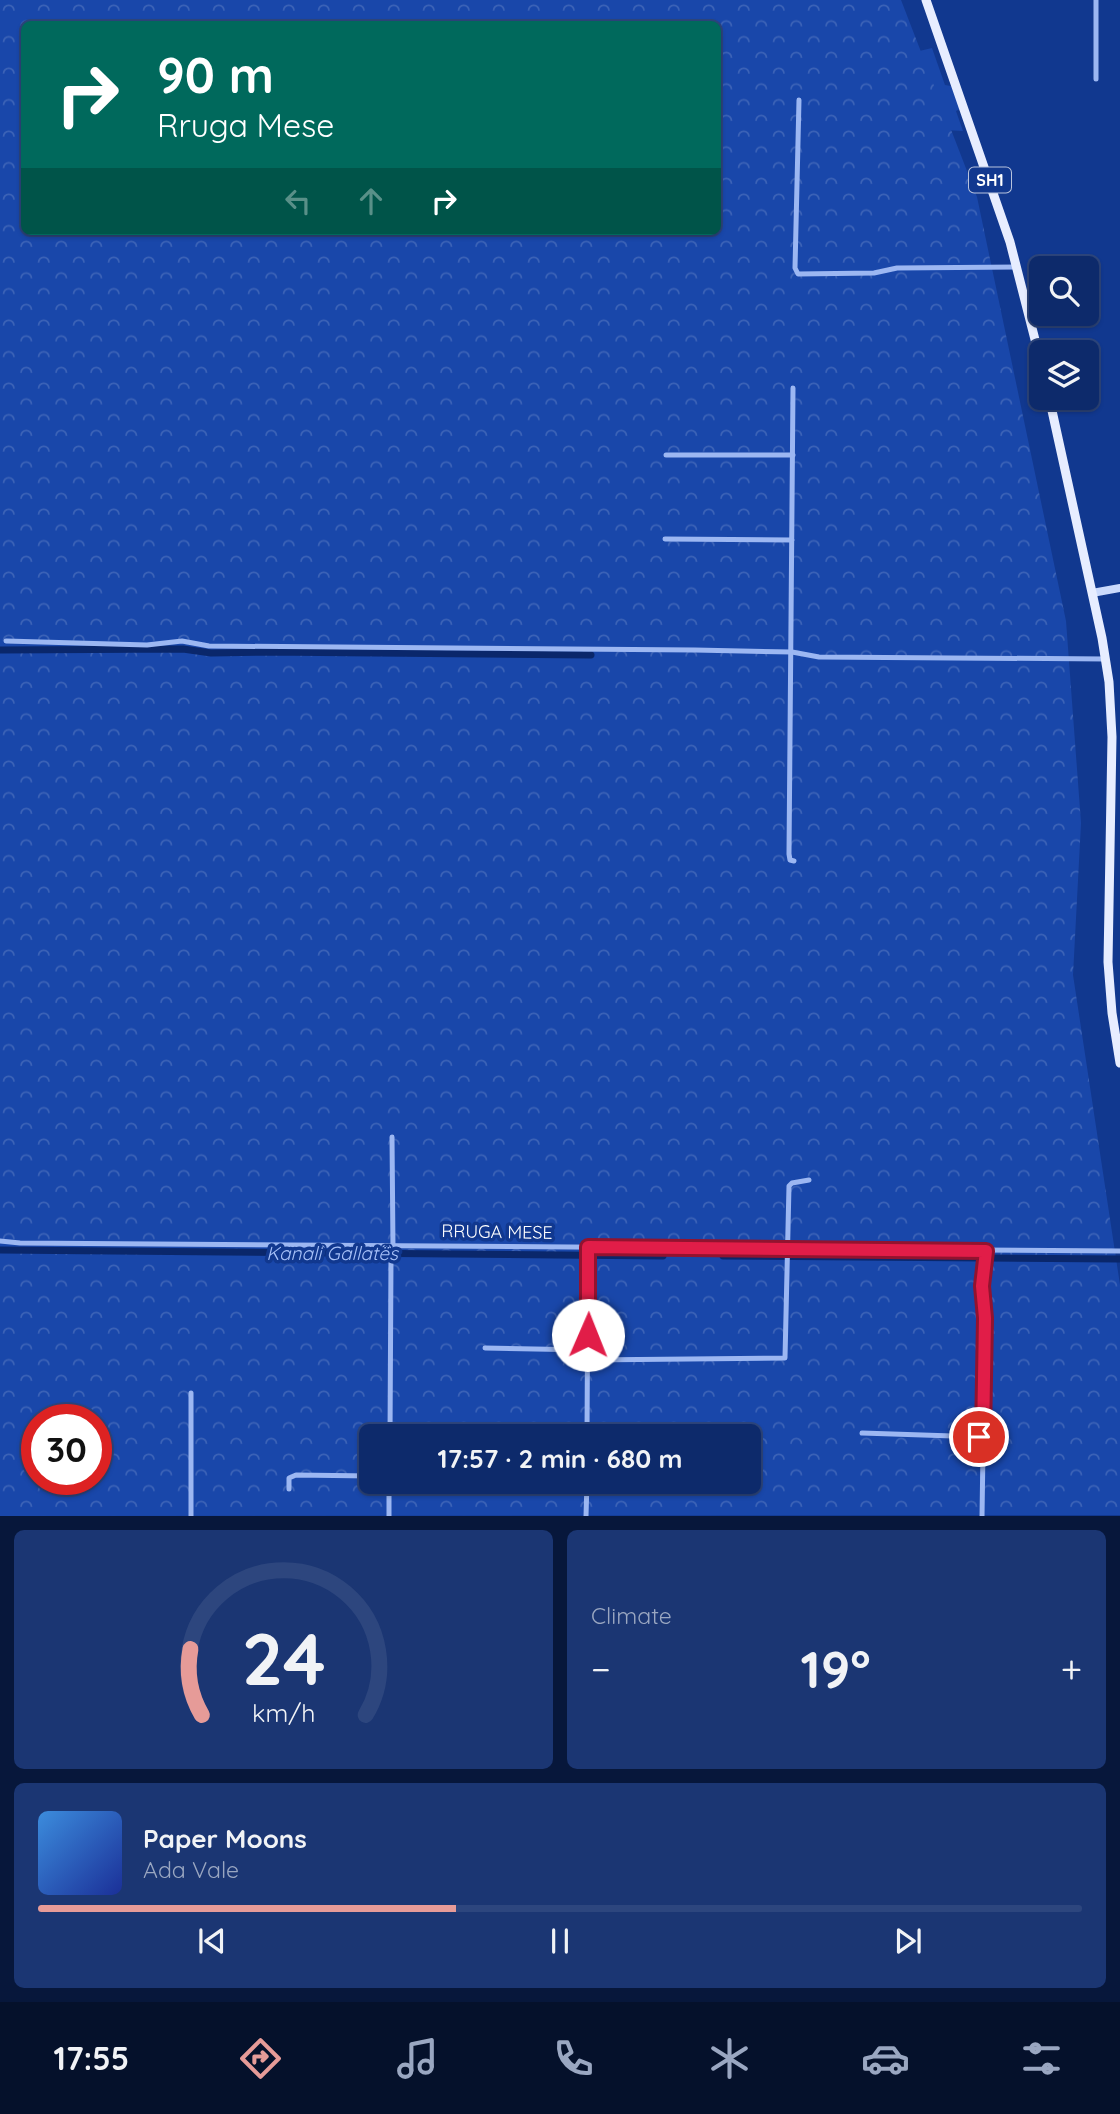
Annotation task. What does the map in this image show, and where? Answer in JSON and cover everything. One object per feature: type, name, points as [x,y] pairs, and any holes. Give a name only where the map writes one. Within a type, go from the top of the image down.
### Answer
[{"type":"main road","name":"SH1","points":[[926,0],[992,184],[1035,340]]},
{"type":"main road","points":[[1052,410],[1082,530],[1113,681],[1118,737],[1118,781],[1110,861]]},
{"type":"main road","points":[[1095,593],[1106,659],[1111,717],[1108,962],[1119,1057]]},
{"type":"street","points":[[1096,0],[1096,79]]},
{"type":"street","points":[[799,100],[795,268],[798,274],[874,273],[897,268],[1017,267]]},
{"type":"street","points":[[793,388],[789,854],[790,860],[794,861]]},
{"type":"street","points":[[666,455],[793,455]]},
{"type":"street","points":[[665,540],[792,540]]},
{"type":"street","points":[[1095,593],[1120,588]]},
{"type":"street","points":[[6,641],[147,645],[181,641],[223,647],[792,652],[808,657],[832,658],[1106,659]]},
{"type":"street","points":[[390,1424],[392,1137]]},
{"type":"street","points":[[587,1360],[785,1358],[789,1186],[809,1180]]},
{"type":"street","name":"RRUGA MESE","points":[[0,1241],[985,1254],[1120,1251]]},
{"type":"street","points":[[587,1424],[588,1249]]},
{"type":"street","points":[[982,1516],[985,1254]]},
{"type":"street","points":[[485,1348],[588,1350]]},
{"type":"street","points":[[191,1394],[191,1516]]},
{"type":"street","points":[[862,1433],[983,1437]]},
{"type":"street","points":[[289,1489],[289,1478],[296,1475],[359,1476]]},
{"type":"street","points":[[389,1494],[389,1516]]},
{"type":"street","points":[[586,1516],[587,1494]]},
{"type":"green space","points":[[0,0],[901,0],[977,197],[1066,621],[1081,823],[1073,975],[1120,1285],[1120,1515],[0,1516]]},
{"type":"green space","points":[[932,48],[945,85],[951,86],[960,109],[956,111],[963,131],[926,129],[894,57]]},
{"type":"waterway","points":[[0,650],[183,649],[211,653],[591,655]]},
{"type":"waterway","name":"Kanali Gallatës","points":[[0,1250],[663,1256]]},
{"type":"waterway","name":"Kanali Gallatës","points":[[723,1256],[1120,1259]]},
{"type":"route","points":[[588,1335],[588,1247],[986,1251],[982,1286],[985,1318],[983,1437],[979,1437]]}]
